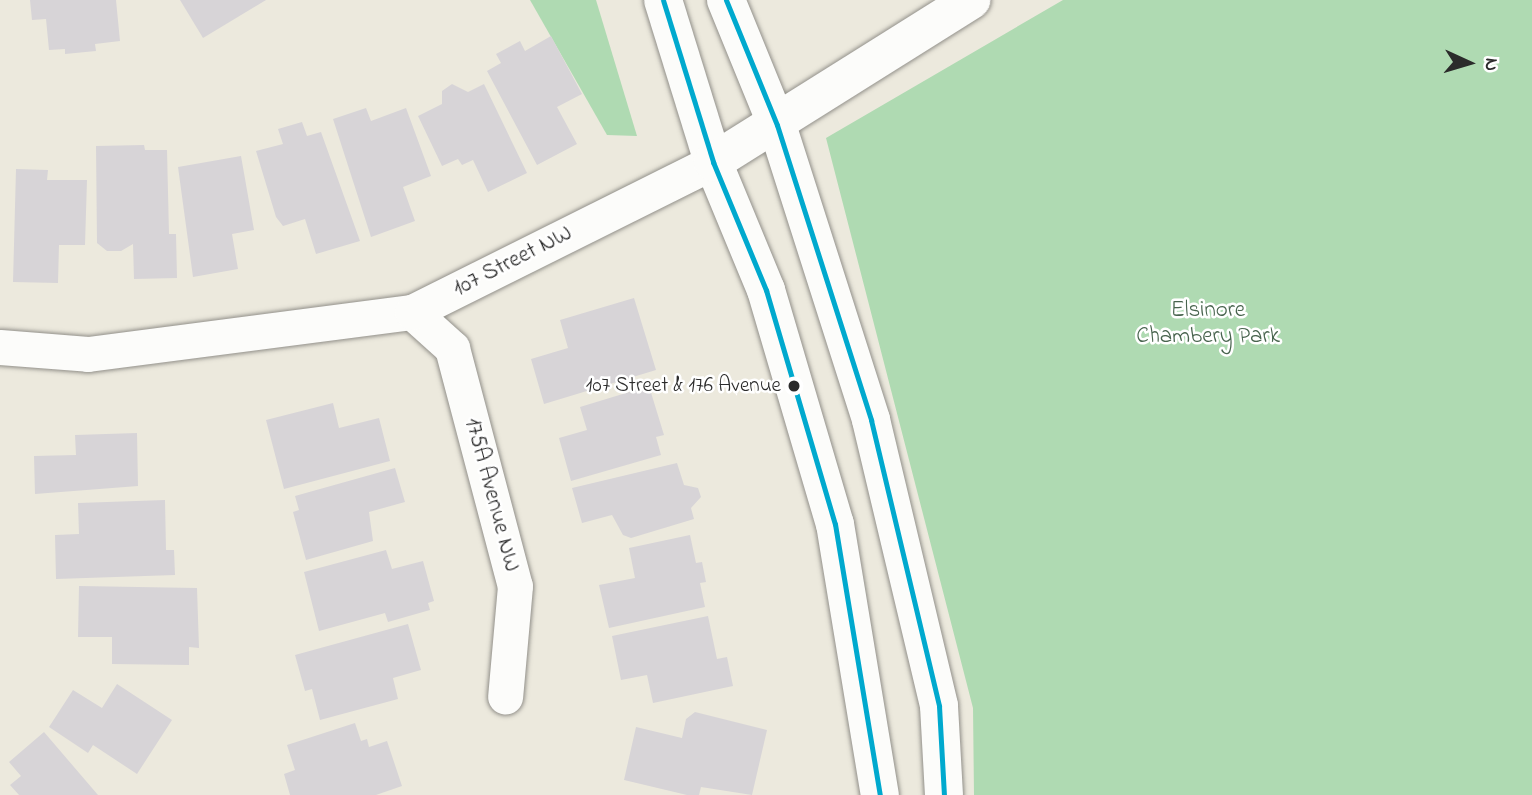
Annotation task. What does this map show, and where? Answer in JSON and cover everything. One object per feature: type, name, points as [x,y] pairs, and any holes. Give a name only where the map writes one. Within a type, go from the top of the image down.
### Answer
[{"type":"street","points":[[663,0],[713,162],[766,290],[835,524],[880,795]]},
{"type":"street","points":[[726,0],[777,125],[871,420],[939,706],[944,795]]},
{"type":"street","name":"107 Street NW","points":[[0,347],[88,354],[412,312],[713,162],[777,125],[971,0]]},
{"type":"street","name":"175A Avenue NW","points":[[412,312],[452,348],[515,586],[505,697]]},
{"type":"green space","points":[[530,0],[596,0],[637,136],[607,135]]},
{"type":"green space","name":"Elsinore Chambery Park","points":[[1063,0],[1532,0],[1532,795],[974,795],[973,708],[826,138]]},
{"type":"building","points":[[30,0],[116,0],[120,41],[95,44],[96,51],[65,54],[65,49],[49,50],[46,19],[32,20]]},
{"type":"building","points":[[180,0],[266,0],[203,38]]},
{"type":"building","points":[[551,36],[582,94],[557,107],[577,144],[537,165],[487,71],[501,63],[496,54],[520,41],[525,51]]},
{"type":"building","points":[[452,84],[468,92],[484,84],[527,173],[488,192],[473,160],[462,165],[458,159],[442,166],[418,116],[442,104],[442,91]]},
{"type":"building","points":[[366,108],[371,121],[406,108],[431,176],[403,187],[415,221],[371,237],[333,119]]},
{"type":"building","points":[[302,122],[307,136],[321,132],[360,241],[316,254],[305,219],[283,226],[276,217],[256,151],[283,144],[278,129]]},
{"type":"building","points":[[144,145],[145,150],[167,150],[169,234],[176,234],[177,278],[134,279],[133,244],[121,251],[107,251],[97,243],[96,146]]},
{"type":"building","points":[[241,156],[254,230],[232,234],[238,269],[193,277],[178,167]]},
{"type":"building","points":[[16,169],[48,170],[47,180],[87,180],[85,245],[59,245],[58,283],[13,282]]},
{"type":"building","points":[[634,298],[656,370],[544,404],[531,359],[568,348],[560,320]]},
{"type":"building","points":[[649,386],[664,435],[656,437],[661,455],[571,481],[559,438],[587,430],[580,407]]},
{"type":"building","points":[[333,403],[339,428],[379,418],[390,461],[284,489],[266,420]]},
{"type":"building","points":[[137,433],[138,486],[35,494],[34,456],[76,455],[75,435]]},
{"type":"building","points":[[677,463],[684,485],[698,488],[701,497],[691,508],[694,519],[631,538],[623,535],[612,515],[582,523],[572,488]]},
{"type":"building","points":[[395,468],[405,502],[369,512],[373,541],[306,560],[293,512],[299,510],[295,496]]},
{"type":"building","points":[[165,500],[166,550],[174,550],[175,575],[56,579],[55,535],[79,534],[78,503]]},
{"type":"building","points":[[690,535],[696,563],[702,562],[706,582],[700,583],[705,607],[609,628],[599,585],[635,578],[629,548]]},
{"type":"building","points":[[386,550],[392,569],[423,561],[434,601],[428,603],[430,610],[388,622],[385,613],[319,631],[304,572]]},
{"type":"building","points":[[79,586],[197,588],[199,648],[189,647],[189,665],[112,664],[112,637],[78,637]]},
{"type":"building","points":[[708,616],[717,659],[727,657],[733,686],[653,703],[647,675],[621,680],[612,636]]},
{"type":"building","points":[[408,624],[421,670],[393,678],[398,699],[320,720],[312,689],[305,691],[295,655]]},
{"type":"building","points":[[117,684],[172,720],[137,774],[93,745],[88,753],[49,727],[73,690],[102,708]]},
{"type":"building","points":[[695,712],[767,730],[752,795],[701,787],[699,795],[687,795],[624,780],[636,727],[682,738],[686,719]]},
{"type":"building","points":[[355,723],[361,741],[367,739],[369,747],[387,741],[402,786],[376,795],[290,795],[284,774],[295,770],[287,745]]},
{"type":"building","points":[[44,732],[98,795],[19,795],[10,785],[21,776],[9,762]]},
{"type":"transit line","points":[[663,0],[713,162],[766,290],[835,524],[880,795]]},
{"type":"transit line","points":[[726,0],[777,125],[871,420],[939,706],[944,795]]},
{"type":"place","name":"107 Street & 176 Avenue","points":[[794,386]]}]
